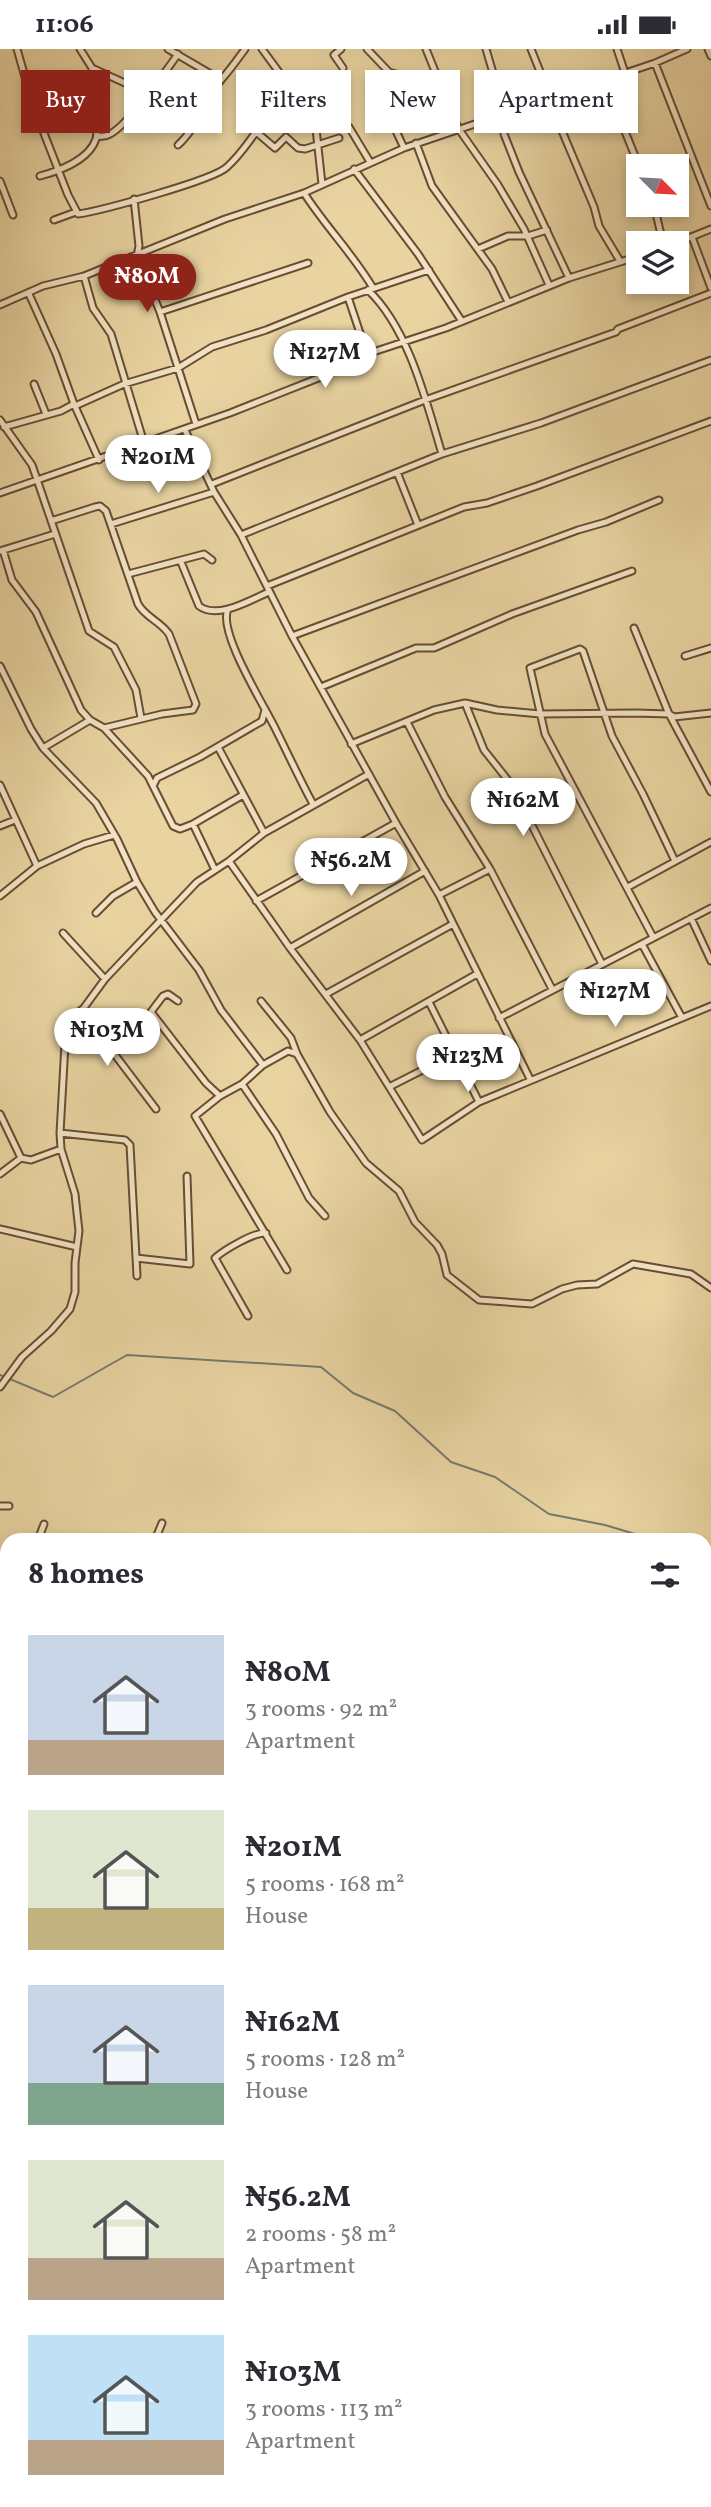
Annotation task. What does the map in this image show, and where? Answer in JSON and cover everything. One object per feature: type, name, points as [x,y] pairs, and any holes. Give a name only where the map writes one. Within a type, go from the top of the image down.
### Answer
[{"type":"street","points":[[17,49],[33,105],[76,212]]},
{"type":"street","points":[[80,49],[92,68],[124,83]]},
{"type":"street","points":[[169,49],[204,70]]},
{"type":"street","points":[[222,79],[245,49]]},
{"type":"street","points":[[262,49],[277,70]]},
{"type":"street","points":[[341,49],[334,55],[343,68]]},
{"type":"street","points":[[367,49],[387,70]]},
{"type":"street","points":[[426,49],[435,70]]},
{"type":"street","points":[[486,49],[492,70]]},
{"type":"street","points":[[531,49],[539,70]]},
{"type":"street","points":[[617,49],[624,70]]},
{"type":"street","points":[[634,70],[687,49]]},
{"type":"street","points":[[708,49],[711,56]]},
{"type":"street","points":[[97,136],[109,135],[119,127],[178,54]]},
{"type":"street","points":[[655,63],[711,206]]},
{"type":"street","points":[[351,130],[370,162]]},
{"type":"street","points":[[460,131],[498,185],[528,236],[549,285]]},
{"type":"street","points":[[40,176],[59,171],[82,156],[92,146],[97,133]]},
{"type":"street","points":[[178,145],[190,133]]},
{"type":"street","points":[[54,220],[220,173],[254,133]]},
{"type":"street","points":[[257,133],[273,148],[286,137],[298,148],[305,149],[339,138]]},
{"type":"street","points":[[315,133],[322,184]]},
{"type":"street","points":[[397,133],[404,148]]},
{"type":"street","points":[[0,305],[43,286],[84,276],[225,219],[304,193],[370,162],[444,133]]},
{"type":"street","points":[[504,133],[569,278]]},
{"type":"street","points":[[563,133],[594,207],[599,226],[620,261]]},
{"type":"street","points":[[626,133],[634,154]]},
{"type":"street","points":[[416,143],[432,186],[492,269],[508,302]]},
{"type":"street","points":[[354,169],[429,270],[461,320]]},
{"type":"street","points":[[0,181],[13,215]]},
{"type":"street","points":[[304,193],[317,214],[364,272],[370,289],[389,314],[425,400],[442,454]]},
{"type":"street","points":[[134,199],[139,246],[137,256],[160,312],[196,423]]},
{"type":"street","points":[[689,238],[711,229]]},
{"type":"street","points":[[478,249],[508,236],[528,236],[547,230]]},
{"type":"street","points":[[692,237],[711,288]]},
{"type":"street","points":[[0,493],[185,430],[196,423],[230,413],[326,376],[368,354],[446,328],[549,285],[626,259]]},
{"type":"street","points":[[160,312],[308,263]]},
{"type":"street","points":[[4,427],[76,407],[124,384],[178,368],[212,347],[429,270]]},
{"type":"street","points":[[84,276],[93,308],[110,334],[144,443]]},
{"type":"street","points":[[212,484],[425,400],[616,332],[618,328],[711,293]]},
{"type":"street","points":[[29,294],[99,460]]},
{"type":"street","points":[[348,297],[368,354]]},
{"type":"street","points":[[241,535],[442,454],[541,423],[711,360]]},
{"type":"street","points":[[34,384],[46,414]]},
{"type":"street","points":[[0,420],[32,465],[89,631],[114,647],[136,690],[141,718]]},
{"type":"street","points":[[181,562],[199,606],[205,610],[228,609],[268,589],[464,507],[487,503],[537,487],[711,421]]},
{"type":"street","points":[[185,430],[214,492],[241,535],[292,636],[439,895],[530,1079]]},
{"type":"street","points":[[397,472],[418,525]]},
{"type":"street","points":[[111,524],[214,492]]},
{"type":"street","points":[[292,636],[606,522],[659,500]]},
{"type":"street","points":[[51,521],[100,506],[106,511],[141,609],[169,633],[196,703],[192,710],[141,718],[104,728]]},
{"type":"street","points":[[55,534],[1,550],[12,580],[36,612],[81,711],[104,728],[148,776],[173,826],[180,829],[193,824],[243,795]]},
{"type":"street","points":[[128,573],[181,562],[204,554],[212,560]]},
{"type":"street","points":[[321,687],[416,648],[434,648],[512,614],[632,572]]},
{"type":"street","points":[[228,609],[225,615],[227,631],[313,804]]},
{"type":"street","points":[[634,628],[669,714],[711,792]]},
{"type":"street","points":[[685,656],[711,648]]},
{"type":"street","points":[[653,937],[545,734],[530,668],[580,649],[590,669],[612,736],[675,861]]},
{"type":"street","points":[[0,666],[2,675],[43,748],[96,803],[159,921],[199,970],[221,1010],[262,1065]]},
{"type":"street","points":[[351,744],[434,710],[465,703],[540,714],[669,714],[674,717],[711,713]]},
{"type":"street","points":[[465,703],[484,750],[510,784],[602,964]]},
{"type":"street","points":[[262,721],[265,710]]},
{"type":"street","points":[[43,748],[90,720]]},
{"type":"street","points":[[153,786],[157,778],[262,721],[271,722]]},
{"type":"street","points":[[407,722],[444,797],[490,869],[552,989]]},
{"type":"street","points":[[218,747],[264,833]]},
{"type":"street","points":[[0,1387],[22,1357],[51,1331],[69,1309],[75,1292],[79,1231],[75,1194],[61,1149],[60,1133],[66,1038],[81,1010],[105,979],[197,882],[264,833],[369,774]]},
{"type":"street","points":[[148,776],[157,778]]},
{"type":"street","points":[[0,785],[37,866]]},
{"type":"street","points":[[0,826],[15,820]]},
{"type":"street","points":[[257,901],[396,823]]},
{"type":"street","points":[[193,824],[215,870]]},
{"type":"street","points":[[0,896],[37,866],[84,844],[114,835]]},
{"type":"street","points":[[628,887],[711,842]]},
{"type":"street","points":[[229,861],[290,949],[360,1040],[391,1086],[422,1140],[479,1102],[711,1006]]},
{"type":"street","points":[[439,895],[490,869]]},
{"type":"street","points":[[290,949],[425,871]]},
{"type":"street","points":[[96,913],[114,896],[137,882]]},
{"type":"street","points":[[499,1018],[711,908]]},
{"type":"street","points":[[691,918],[711,961]]},
{"type":"street","points":[[326,994],[453,924]]},
{"type":"street","points":[[63,933],[105,979]]},
{"type":"street","points":[[642,944],[679,1017]]},
{"type":"street","points":[[360,1040],[477,974]]},
{"type":"street","points":[[114,1055],[165,994],[178,1001]]},
{"type":"street","points":[[261,1001],[290,1038],[330,1112],[366,1163],[399,1191],[415,1221],[437,1245],[447,1275],[479,1300],[533,1304],[562,1289],[597,1284],[634,1265],[691,1274],[711,1287]]},
{"type":"street","points":[[429,1002],[479,1102]]},
{"type":"street","points":[[81,1010],[156,1109]]},
{"type":"street","points":[[151,1012],[206,1083],[220,1096]]},
{"type":"street","points":[[287,1271],[195,1116],[220,1096],[242,1084],[262,1065],[288,1051],[297,1054]]},
{"type":"street","points":[[391,1086],[454,1054]]},
{"type":"street","points":[[242,1084],[276,1134],[309,1198],[326,1216]]},
{"type":"street","points":[[0,1114],[21,1158]]},
{"type":"street","points":[[60,1133],[128,1142],[136,1276]]},
{"type":"street","points":[[0,1174],[21,1158],[32,1160],[61,1149]]},
{"type":"street","points":[[136,1258],[190,1264],[187,1176]]},
{"type":"street","points":[[0,1229],[77,1247]]},
{"type":"street","points":[[248,1316],[215,1258],[261,1232],[266,1233]]},
{"type":"street","points":[[0,1506],[9,1506]]},
{"type":"street","points":[[158,1533],[162,1523]]},
{"type":"street","points":[[41,1533],[44,1524]]},
{"type":"waterway","points":[[0,1375],[53,1397],[127,1355],[321,1367],[353,1393],[395,1411],[451,1462],[495,1477],[549,1514],[632,1533]]}]
